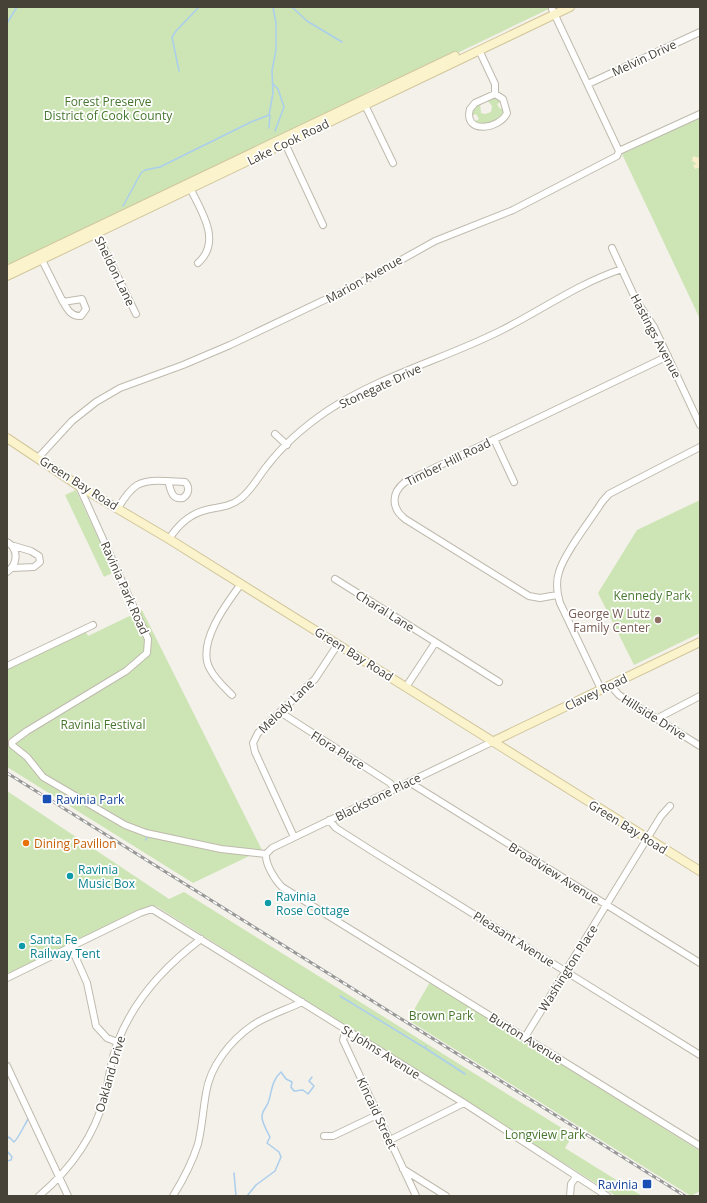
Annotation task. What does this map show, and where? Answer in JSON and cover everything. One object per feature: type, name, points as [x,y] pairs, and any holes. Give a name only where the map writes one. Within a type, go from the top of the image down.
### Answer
[{"type":"main road","name":"Lake Cook Road","points":[[7,276],[41,257],[555,10],[570,7]]},
{"type":"main road","name":"Lake Cook Road","points":[[284,141],[365,105],[479,50],[555,10]]},
{"type":"main road","name":"Lake Cook Road","points":[[7,270],[41,257]]},
{"type":"main road","name":"Green Bay Road","points":[[7,438],[79,486],[169,539],[700,871]]},
{"type":"main road","name":"Clavey Road","points":[[492,742],[700,642]]},
{"type":"street","points":[[555,10],[619,151]]},
{"type":"street","name":"Melvin Drive","points":[[588,84],[700,32]]},
{"type":"street","points":[[479,50],[495,84],[495,94],[506,104],[507,112],[506,116],[486,128],[478,127],[470,120],[470,109],[475,103],[495,94]]},
{"type":"street","points":[[365,105],[393,163]]},
{"type":"street","name":"Marion Avenue","points":[[38,458],[72,421],[96,402],[115,391],[230,346],[360,283],[435,241],[513,210],[542,196],[612,159],[618,155],[619,151],[700,114]]},
{"type":"street","points":[[284,141],[323,225]]},
{"type":"street","points":[[188,186],[206,222],[210,237],[204,256],[198,263]]},
{"type":"street","name":"Sheldon Lane","points":[[95,231],[136,314]]},
{"type":"street","name":"Hastings Avenue","points":[[612,248],[636,300],[654,327],[700,425]]},
{"type":"street","points":[[41,257],[63,302]]},
{"type":"street","name":"Stonegate Drive","points":[[169,539],[188,518],[205,510],[229,505],[242,498],[267,466],[287,445],[302,430],[327,411],[350,398],[468,346],[573,292],[622,269]]},
{"type":"street","name":"Timber Hill Road","points":[[557,595],[540,598],[528,596],[405,519],[396,510],[395,496],[397,490],[405,482],[668,356]]},
{"type":"street","points":[[275,434],[287,445]]},
{"type":"street","points":[[494,440],[514,482]]},
{"type":"street","points":[[601,689],[557,595],[557,579],[561,566],[598,508],[610,494],[700,447]]},
{"type":"street","points":[[118,508],[130,491],[138,484],[152,480],[168,482]]},
{"type":"street","name":"Ravinia Park Road","points":[[79,486],[148,639],[147,653],[126,671],[27,732],[12,742],[12,745],[27,757],[43,777],[125,825],[146,833],[221,849],[266,854]]},
{"type":"street","points":[[7,542],[14,546],[34,552],[39,556],[40,562],[34,566],[10,570]]},
{"type":"street","points":[[10,570],[16,561],[14,546]]},
{"type":"street","name":"Charal Lane","points":[[335,579],[435,643],[500,682]]},
{"type":"street","points":[[232,695],[210,669],[206,657],[206,648],[211,631],[241,584]]},
{"type":"street","points":[[7,666],[94,625]]},
{"type":"street","points":[[406,687],[435,643]]},
{"type":"street","name":"Melody Lane","points":[[294,837],[253,746],[254,739],[258,733],[315,679],[338,644]]},
{"type":"street","name":"Hillside Drive","points":[[610,685],[619,695],[658,718],[700,746]]},
{"type":"street","points":[[658,718],[700,696]]},
{"type":"street","name":"Flora Place","points":[[280,712],[390,783],[395,789]]},
{"type":"street","name":"Blackstone Place","points":[[266,854],[272,848],[294,837],[492,742]]},
{"type":"street","name":"Broadview Avenue","points":[[409,782],[700,963]]},
{"type":"street","name":"Washington Place","points":[[525,1037],[661,816],[670,806]]},
{"type":"street","name":"Pleasant Avenue","points":[[329,820],[336,828],[354,840],[700,1055]]},
{"type":"street","name":"Burton Avenue","points":[[266,854],[266,858],[277,882],[282,887],[700,1146]]},
{"type":"street","name":"St Johns Avenue","points":[[71,947],[148,909],[154,910],[464,1103],[607,1196]]},
{"type":"street","name":"Oakland Drive","points":[[40,1196],[78,1157],[93,1130],[104,1099],[118,1042],[135,1007],[154,980],[172,963],[202,939]]},
{"type":"street","points":[[7,978],[71,947],[87,982],[96,1026],[107,1038],[118,1042]]},
{"type":"street","points":[[173,1196],[189,1167],[198,1145],[206,1092],[218,1062],[234,1041],[253,1025],[302,1002]]},
{"type":"street","name":"Kincaid Street","points":[[346,1030],[342,1040],[416,1196]]},
{"type":"street","points":[[7,1066],[8,1074],[68,1196]]},
{"type":"street","points":[[390,1140],[464,1103]]},
{"type":"street","points":[[324,1136],[333,1136],[377,1115]]},
{"type":"street","points":[[403,1169],[446,1196]]},
{"type":"street","points":[[570,1196],[571,1184],[576,1177]]},
{"type":"green space","name":"Forest Preserve District of Cook County","points":[[7,7],[553,7],[426,68],[371,90],[352,102],[7,267]]},
{"type":"green space","points":[[491,98],[499,99],[501,102],[497,104],[500,109],[504,107],[501,116],[493,122],[484,124],[475,121],[479,119],[476,114],[472,116],[474,108],[480,103],[481,113],[485,114],[491,112],[492,106],[487,100]]},
{"type":"green space","points":[[700,117],[700,319],[622,154]]},
{"type":"green space","points":[[76,490],[114,572],[104,577],[65,495]]},
{"type":"green space","name":"Kennedy Park","points":[[700,500],[700,633],[634,665],[598,593],[637,530]]},
{"type":"green space","name":"Ravinia Festival","points":[[142,610],[262,850],[193,883],[7,767],[7,668],[86,632],[88,636]]},
{"type":"green space","name":"Longview Park","points":[[7,791],[169,899],[184,892],[573,1135],[565,1148],[642,1196],[616,1196],[156,906],[7,977]]},
{"type":"green space","name":"Brown Park","points":[[430,982],[700,1151],[700,1191],[691,1196],[408,1020]]},
{"type":"sand","points":[[693,156],[699,158],[700,167],[695,169],[693,165],[697,164],[692,161]]},
{"type":"waterway","points":[[7,23],[17,7]]},
{"type":"waterway","points":[[179,71],[172,37],[199,7]]},
{"type":"waterway","points":[[123,206],[141,173],[145,170],[160,167],[251,122],[269,115],[273,93],[272,71],[276,50],[276,23],[273,7]]},
{"type":"waterway","points":[[292,7],[307,21],[342,42]]},
{"type":"waterway","points":[[273,84],[278,89],[284,107],[275,131]]},
{"type":"waterway","points":[[269,128],[270,115]]},
{"type":"waterway","points":[[146,840],[147,836]]},
{"type":"waterway","points":[[340,996],[425,1048],[426,1046]]},
{"type":"waterway","points":[[425,1048],[465,1074]]},
{"type":"waterway","points":[[247,1196],[256,1185],[275,1171],[281,1157],[279,1152],[267,1143],[270,1137],[262,1119],[263,1112],[276,1078],[281,1072],[286,1079],[292,1082],[291,1087],[294,1091],[303,1090],[308,1094],[314,1086],[309,1081],[312,1077]]},
{"type":"waterway","points":[[7,1139],[9,1137],[14,1142],[28,1119]]},
{"type":"waterway","points":[[7,1143],[7,1150]]},
{"type":"waterway","points":[[7,1151],[12,1157],[11,1160],[7,1161]]},
{"type":"waterway","points":[[234,1173],[236,1196]]},
{"type":"railway","points":[[7,773],[685,1196]]},
{"type":"place","name":"George W Lutz Family Center","points":[[658,620]]},
{"type":"place","name":"Ravinia Park","points":[[47,799]]},
{"type":"place","name":"Dining Pavilion","points":[[26,843]]},
{"type":"place","name":"Ravinia Music Box","points":[[70,876]]},
{"type":"place","name":"Ravinia Rose Cottage","points":[[268,903]]},
{"type":"place","name":"Santa Fe Railway Tent","points":[[22,946]]},
{"type":"place","name":"Ravinia","points":[[647,1184]]}]
